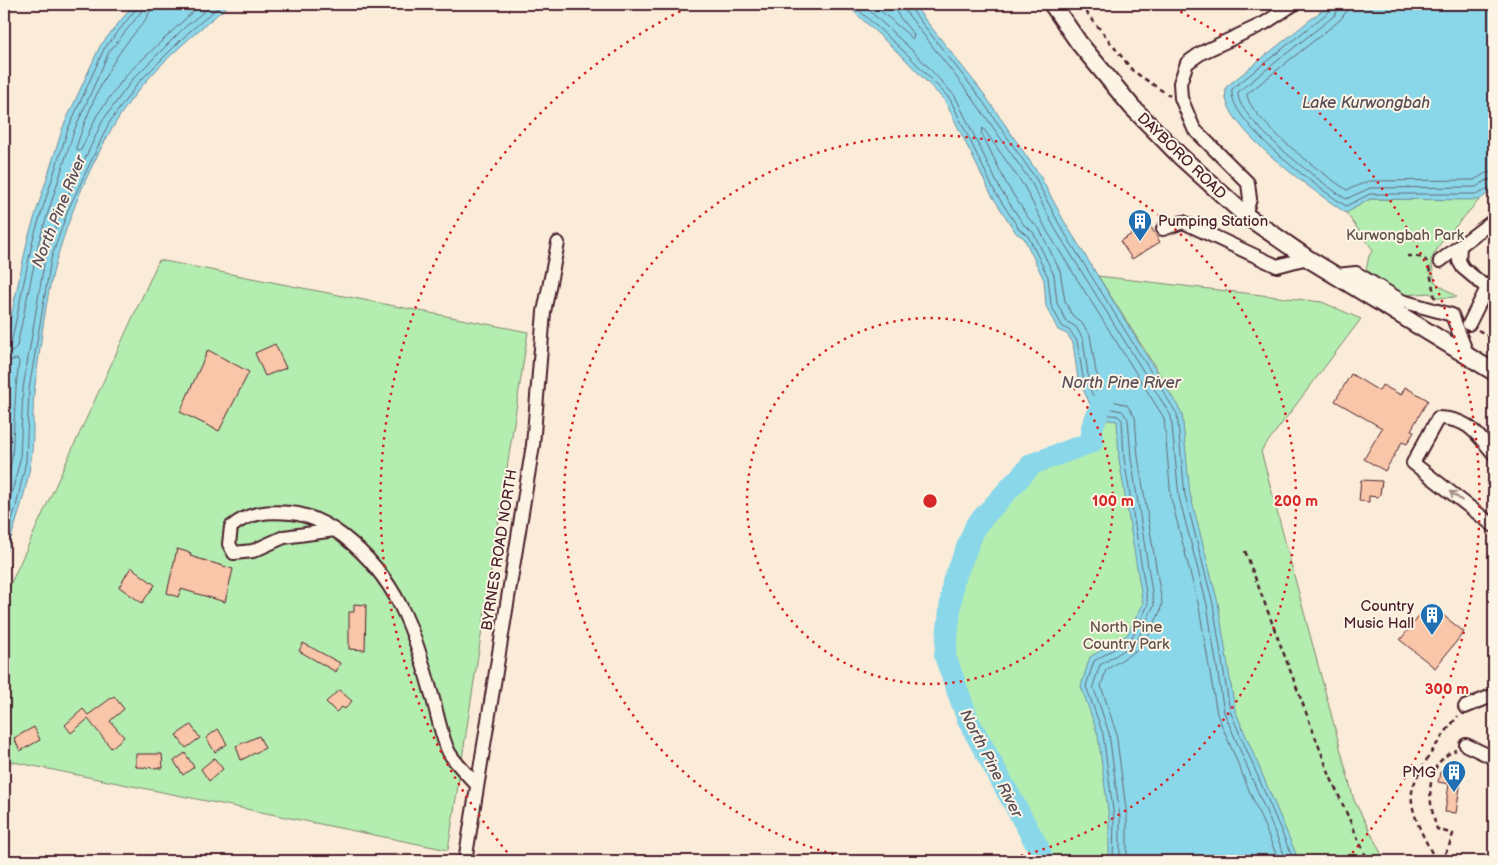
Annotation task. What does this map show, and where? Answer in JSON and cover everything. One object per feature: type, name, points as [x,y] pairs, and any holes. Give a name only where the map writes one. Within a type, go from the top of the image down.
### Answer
[{"type":"main road","name":"DAYBORO ROAD","points":[[1052,4],[1079,43],[1132,107],[1180,156],[1245,215],[1307,258],[1494,372]]},
{"type":"street","points":[[1245,215],[1250,199],[1248,183],[1194,129],[1181,98],[1180,83],[1187,63],[1201,53],[1265,23],[1294,4]]},
{"type":"street","points":[[1440,261],[1494,220]]},
{"type":"street","points":[[1163,229],[1183,222],[1277,266],[1307,258]]},
{"type":"street","name":"BYRNES ROAD NORTH","points":[[465,861],[533,445],[544,312],[558,243]]},
{"type":"street","points":[[1460,246],[1458,261],[1491,284],[1468,324]]},
{"type":"street","points":[[1336,276],[1356,273],[1402,301],[1452,315],[1468,356]]},
{"type":"street","points":[[1494,454],[1474,430],[1456,419],[1438,418],[1413,463],[1494,526]]},
{"type":"street","points":[[335,530],[284,537],[253,551],[234,553],[229,544],[231,527],[244,516],[277,512],[306,514],[335,530],[358,548],[383,575],[401,603],[417,642],[449,753],[477,786]]},
{"type":"street","points":[[1465,707],[1494,695]]},
{"type":"street","points":[[1466,746],[1494,758]]},
{"type":"path","points":[[1080,4],[1133,71],[1168,95],[1181,98]]},
{"type":"path","points":[[1407,256],[1425,259],[1428,264],[1436,296],[1433,310]]},
{"type":"path","points":[[1468,324],[1494,339]]},
{"type":"path","points":[[1245,551],[1330,776],[1368,861]]},
{"type":"path","points":[[1465,707],[1429,755],[1412,792],[1417,821],[1437,861],[1448,849],[1454,834],[1437,829],[1429,794],[1433,772],[1445,754],[1466,746]]},
{"type":"green space","name":"Kurwongbah Park","points":[[1370,199],[1479,200],[1440,244],[1431,260],[1435,282],[1457,297],[1439,298],[1429,293],[1405,295],[1366,270],[1369,256],[1373,250],[1346,213]]},
{"type":"green space","points":[[159,260],[528,332],[448,850],[4,760],[4,598]]},
{"type":"green space","name":"North Pine Country Park","points":[[1098,276],[1322,302],[1361,319],[1261,451],[1354,800],[1385,861],[1043,861],[1040,851],[968,720],[945,656],[953,582],[976,525],[1032,464],[1092,442],[1092,427],[1096,416],[1164,381]]},
{"type":"water","name":"North Pine River","points":[[134,4],[230,4],[173,53],[142,86],[115,124],[81,191],[57,258],[49,289],[34,394],[33,441],[29,473],[4,559],[6,339],[28,238],[63,127],[100,46]]},
{"type":"water","points":[[839,4],[913,4],[984,94],[1040,176],[1064,221],[1182,413],[1190,494],[1218,603],[1235,710],[1299,861],[1109,861],[1109,818],[1098,735],[1081,686],[1090,657],[1127,635],[1143,604],[1119,459],[1117,421],[1100,419],[1092,427],[1093,410],[1078,379],[1073,343],[1067,334],[1058,330],[1046,306],[1044,280],[1024,238],[1016,233],[991,194],[945,101],[906,60],[849,7]]},
{"type":"water","name":"Lake Kurwongbah","points":[[1330,4],[1494,4],[1494,189],[1479,200],[1370,199],[1346,213],[1296,177],[1259,146],[1232,114],[1226,99],[1226,87]]},
{"type":"building","name":"Pumping Station","points":[[1149,224],[1160,242],[1132,259],[1120,241]]},
{"type":"building","points":[[275,344],[286,368],[265,376],[255,353]]},
{"type":"building","points":[[208,350],[249,372],[219,431],[180,412]]},
{"type":"building","points":[[1351,374],[1379,391],[1382,385],[1401,395],[1405,387],[1428,400],[1411,430],[1414,432],[1407,444],[1402,442],[1385,471],[1364,459],[1382,428],[1335,401]]},
{"type":"building","points":[[1361,480],[1382,481],[1378,497],[1369,496],[1369,502],[1359,501]]},
{"type":"building","points":[[177,549],[191,553],[190,556],[233,569],[225,602],[181,589],[178,597],[167,593]]},
{"type":"building","points":[[131,567],[155,585],[142,603],[119,587]]},
{"type":"building","points":[[354,604],[366,605],[365,650],[349,649],[349,612],[354,612]]},
{"type":"building","name":"Country Music Hall","points":[[1429,604],[1464,632],[1435,668],[1400,640]]},
{"type":"building","points":[[303,643],[340,663],[336,672],[299,651]]},
{"type":"building","points":[[339,690],[352,701],[345,709],[342,707],[336,712],[326,702]]},
{"type":"building","points":[[114,696],[124,709],[110,721],[124,737],[111,748],[88,719],[71,733],[65,725],[83,709],[88,715]]},
{"type":"building","points":[[191,725],[200,738],[186,748],[176,735]]},
{"type":"building","points":[[34,727],[40,740],[20,751],[14,738]]},
{"type":"building","points":[[218,729],[227,744],[215,752],[206,738]]},
{"type":"building","points":[[259,736],[265,748],[241,760],[236,746]]},
{"type":"building","points":[[185,753],[194,767],[183,775],[174,761]]},
{"type":"building","points":[[136,754],[162,754],[163,768],[136,767]]},
{"type":"building","points":[[214,758],[223,769],[209,781],[201,769]]},
{"type":"building","name":"PMG","points":[[1440,772],[1462,774],[1456,813],[1445,812],[1449,784],[1438,782]]},
{"type":"waterway","name":"North Pine River","points":[[1043,861],[1040,851],[968,720],[945,656],[953,582],[976,525],[1032,464],[1092,442],[1092,427],[1104,399]]},
{"type":"place","name":"Pumping Station","points":[[1140,242]]},
{"type":"place","name":"Country Music Hall","points":[[1432,636]]},
{"type":"place","name":"PMG","points":[[1454,793]]}]
